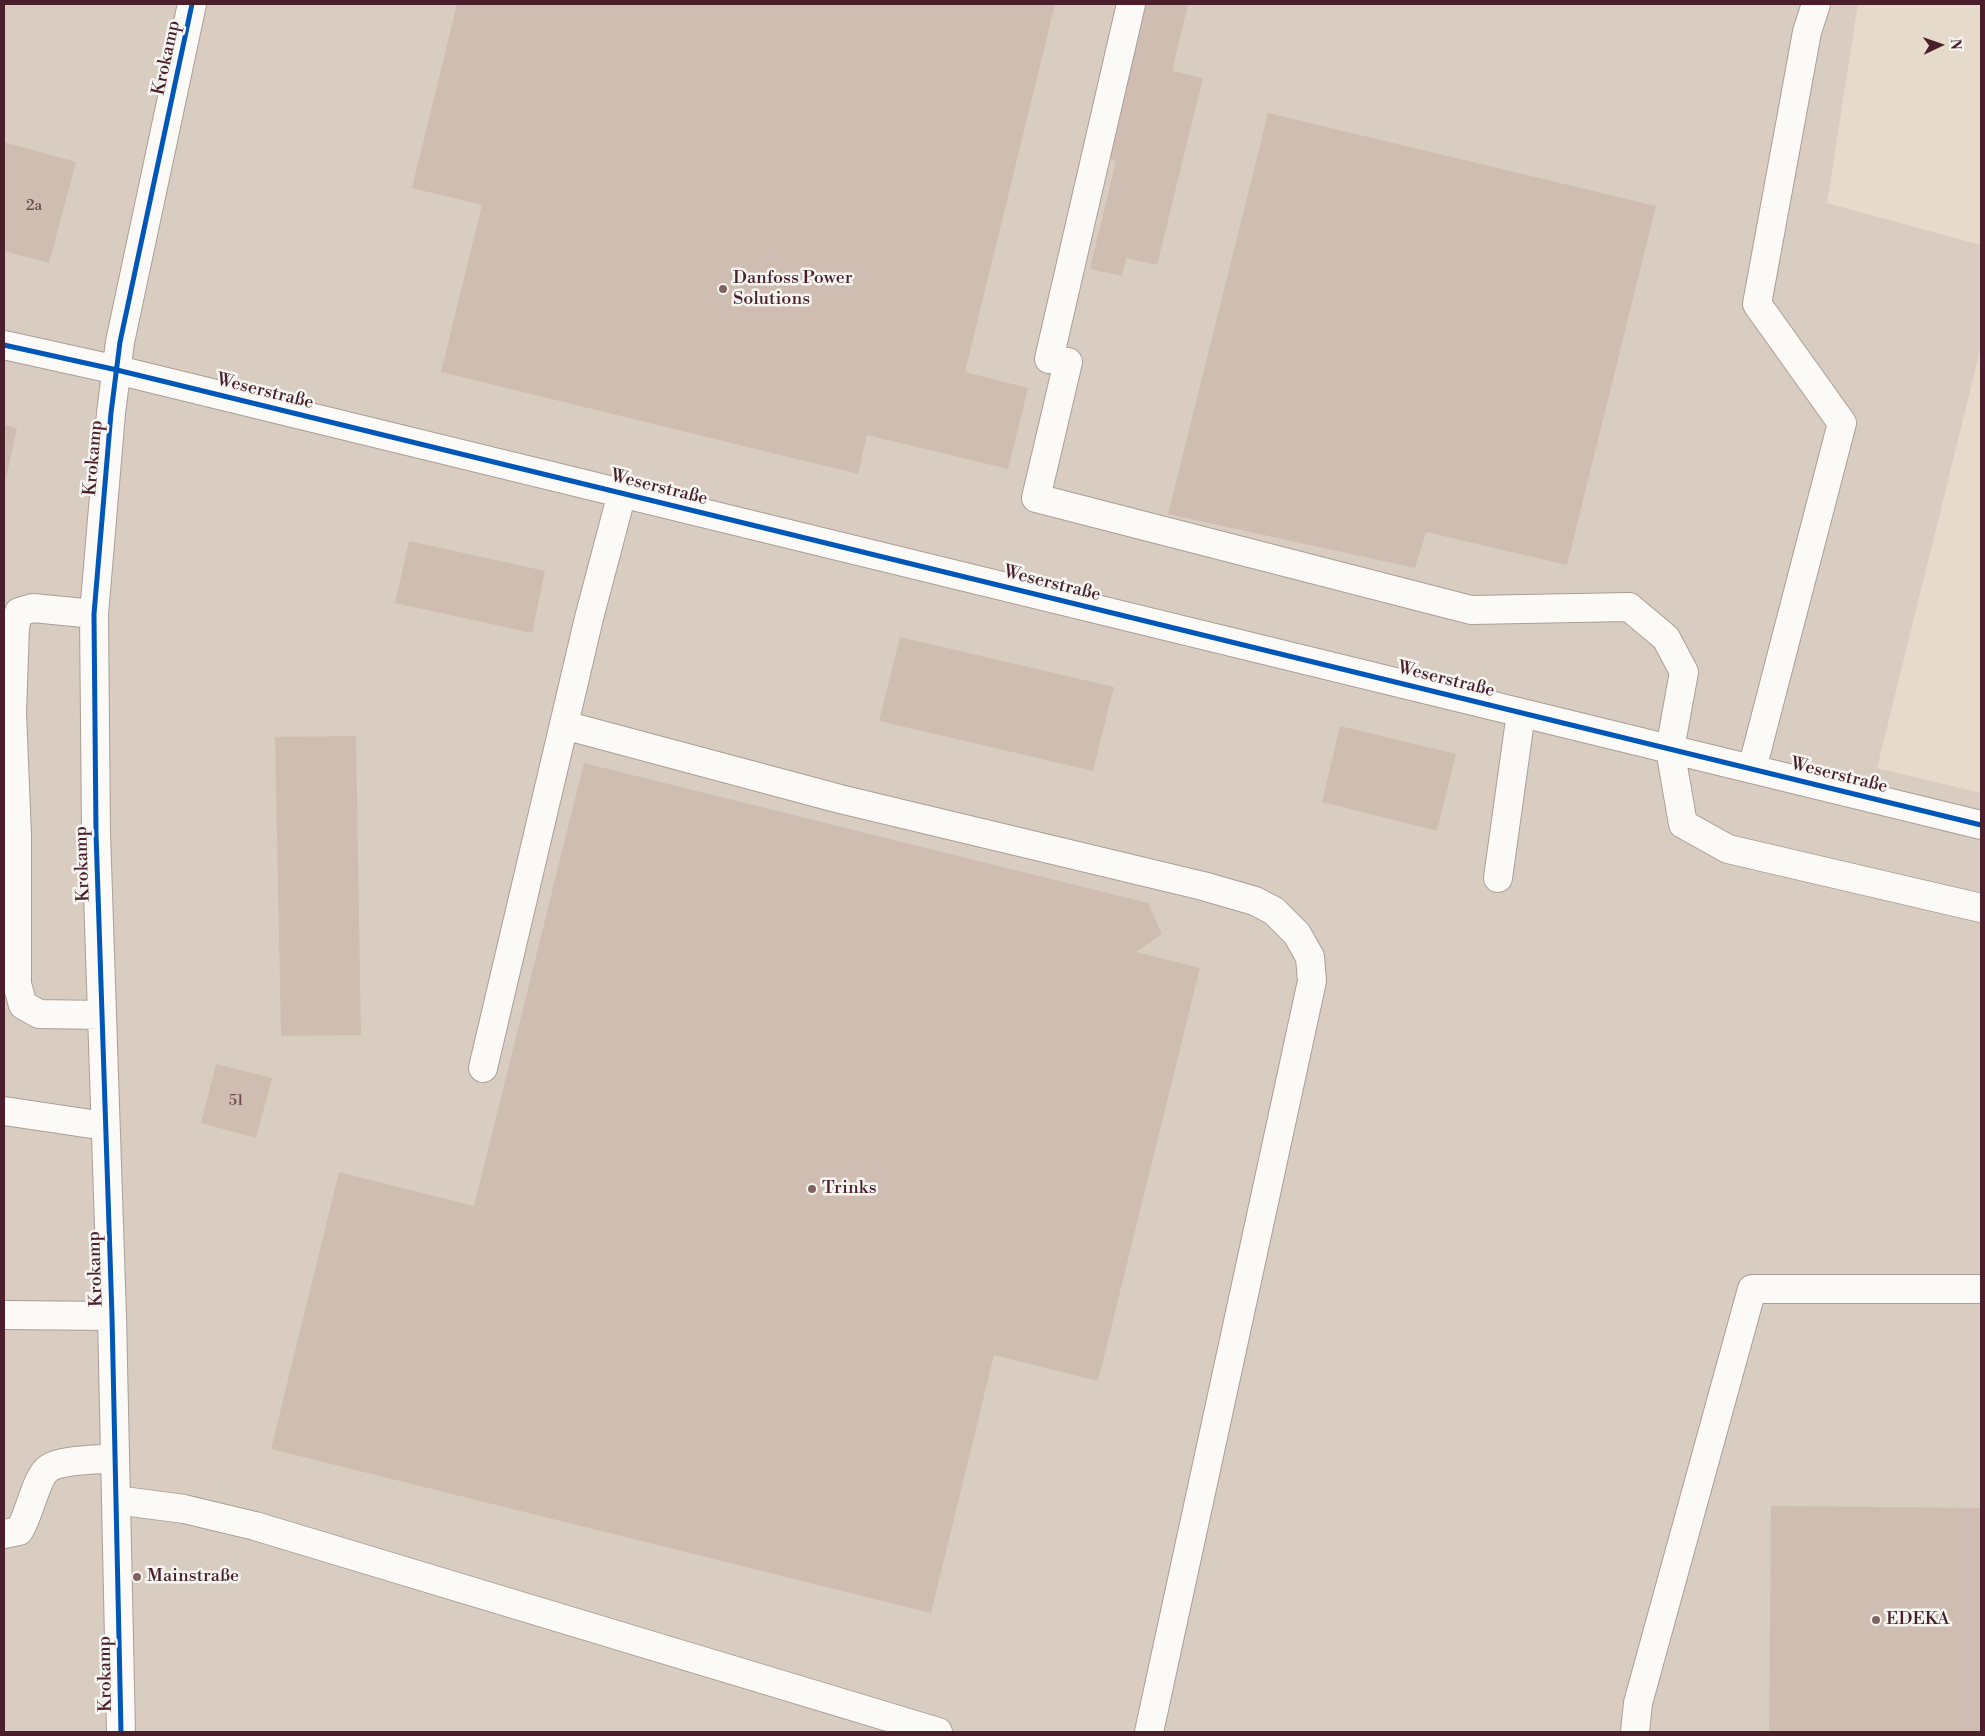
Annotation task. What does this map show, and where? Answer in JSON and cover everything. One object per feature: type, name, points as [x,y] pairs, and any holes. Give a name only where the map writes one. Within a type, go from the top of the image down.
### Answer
[{"type":"street","name":"Krokamp","points":[[121,1732],[112,1316],[96,833],[94,614],[120,342],[192,4]]},
{"type":"street","points":[[1131,4],[1049,359],[1068,362],[1036,498],[1471,610],[1629,607],[1666,638],[1684,672],[1670,748],[1683,824],[1728,848],[1981,908]]},
{"type":"street","points":[[1752,769],[1842,423],[1757,304],[1800,70],[1816,4]]},
{"type":"street","name":"Weserstraße","points":[[4,344],[1981,825]]},
{"type":"street","points":[[482,1068],[589,618],[622,493]]},
{"type":"street","points":[[94,614],[33,608],[19,612],[15,627],[12,713],[17,835],[17,984],[23,1005],[40,1014],[102,1015]]},
{"type":"street","points":[[1498,878],[1522,713]]},
{"type":"street","points":[[564,725],[840,799],[1220,891],[1255,901],[1274,911],[1297,934],[1310,957],[1312,981],[1149,1732]]},
{"type":"street","points":[[4,1111],[105,1126]]},
{"type":"street","points":[[1635,1732],[1638,1703],[1752,1288],[1981,1289]]},
{"type":"street","points":[[4,1315],[112,1316]]},
{"type":"street","points":[[4,1534],[19,1531],[24,1524],[42,1477],[48,1468],[58,1464],[115,1458]]},
{"type":"street","points":[[116,1500],[184,1509],[255,1526],[938,1732]]},
{"type":"shaded area","points":[[4,4],[1858,4],[1827,203],[1981,245],[1981,347],[1877,768],[1981,793],[1981,1732],[4,1732]]},
{"type":"building","name":"Danfoss Power Solutions","points":[[457,4],[1055,4],[965,372],[1028,388],[1008,469],[867,435],[858,474],[441,372],[482,205],[412,188]]},
{"type":"building","points":[[1145,4],[1188,4],[1172,71],[1203,78],[1157,265],[1126,258],[1122,276],[1090,269],[1116,161],[1108,158]]},
{"type":"building","points":[[1268,113],[1656,206],[1567,565],[1426,532],[1415,568],[1168,514]]},
{"type":"building","points":[[4,142],[76,162],[49,263],[4,251]]},
{"type":"building","points":[[4,425],[17,428],[5,483],[4,482]]},
{"type":"building","points":[[409,541],[545,571],[532,633],[395,603]]},
{"type":"building","points":[[900,637],[1114,687],[1093,771],[879,721]]},
{"type":"building","points":[[1340,726],[1456,754],[1437,831],[1322,802]]},
{"type":"building","points":[[356,736],[361,1035],[281,1036],[275,737]]},
{"type":"building","name":"Trinks","points":[[584,763],[1148,903],[1162,934],[1136,952],[1200,968],[1098,1381],[994,1355],[931,1613],[271,1449],[339,1172],[474,1206]]},
{"type":"building","points":[[216,1064],[272,1078],[256,1138],[201,1123]]},
{"type":"building","name":"EDEKA","points":[[1771,1506],[1981,1508],[1981,1732],[1769,1732]]},
{"type":"cycle path","points":[[121,1732],[112,1316],[96,833],[94,614],[111,413],[120,342],[192,4]]},
{"type":"cycle path","points":[[4,345],[117,370],[1981,825]]},
{"type":"place","name":"Danfoss Power Solutions","points":[[723,289]]},
{"type":"place","name":"Trinks","points":[[812,1189]]},
{"type":"place","name":"Mainstraße","points":[[137,1577]]},
{"type":"place","name":"EDEKA","points":[[1876,1620]]}]
